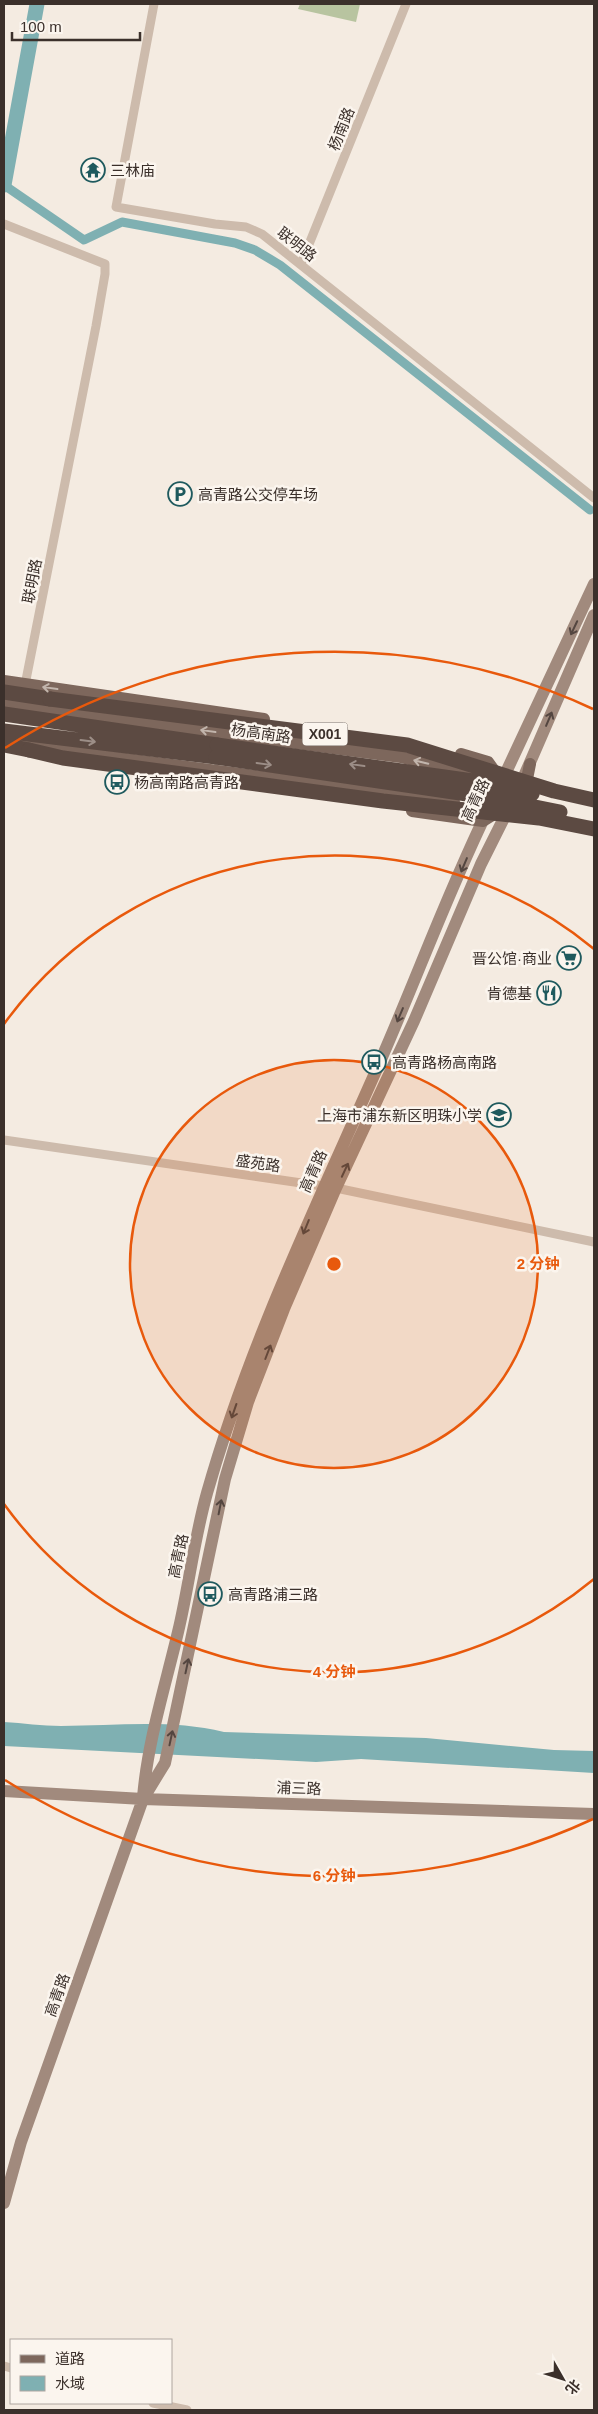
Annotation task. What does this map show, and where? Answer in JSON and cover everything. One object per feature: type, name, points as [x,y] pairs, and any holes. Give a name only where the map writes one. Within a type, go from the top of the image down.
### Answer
[{"type":"highway","name":"杨高南路","points":[[4,692],[407,744],[554,791],[594,800]]},
{"type":"highway","name":"杨高南路","points":[[4,714],[474,795],[594,820]]},
{"type":"highway","name":"杨高南路","points":[[4,731],[216,751],[480,782],[594,806]]},
{"type":"highway","points":[[4,745],[63,758],[383,802],[539,818],[594,830]]},
{"type":"main road","name":"高青路","points":[[143,1799],[146,1762],[156,1715],[178,1632],[207,1495],[258,1342],[323,1187],[379,1065],[483,821],[594,584]]},
{"type":"main road","name":"高青路","points":[[4,2203],[24,2134],[143,1799],[166,1763],[230,1457],[248,1402],[284,1309],[336,1188],[414,1021],[481,864],[528,768],[594,615]]},
{"type":"main road","name":"X001","points":[[4,681],[25,685]]},
{"type":"main road","name":"杨高南路","points":[[25,685],[413,740],[488,762],[502,782]]},
{"type":"main road","name":"杨高南路","points":[[4,704],[401,757],[594,806]]},
{"type":"main road","name":"杨高南路","points":[[40,735],[59,747]]},
{"type":"main road","name":"杨高南路","points":[[4,738],[59,747],[73,752],[490,806]]},
{"type":"main road","points":[[73,752],[103,768],[483,821],[511,803],[594,824]]},
{"type":"main road","points":[[528,768],[528,782],[542,792]]},
{"type":"main road","name":"杨高南路","points":[[518,787],[594,806]]},
{"type":"main road","points":[[483,821],[506,796],[518,787]]},
{"type":"main road","points":[[490,806],[518,787]]},
{"type":"main road","name":"浦三路","points":[[4,1791],[143,1799],[594,1814]]},
{"type":"street","name":"联明路","points":[[154,4],[116,207],[215,224],[246,227],[266,237],[594,498]]},
{"type":"street","name":"杨南路","points":[[301,264],[406,4]]},
{"type":"street","name":"联明路","points":[[4,224],[105,264],[105,274],[25,685]]},
{"type":"street","name":"盛苑路","points":[[4,1140],[336,1188],[594,1242]]},
{"type":"street","points":[[158,2404],[187,2410]]},
{"type":"green space","points":[[300,4],[360,4],[356,22],[298,9]]},
{"type":"water","points":[[4,1722],[47,1726],[163,1724],[224,1732],[426,1738],[554,1750],[594,1751],[594,1773],[361,1759],[316,1762],[4,1746]]},
{"type":"waterway","points":[[4,185],[37,4]]},
{"type":"waterway","points":[[4,185],[84,240],[122,222],[235,243],[255,250],[280,265],[590,510]]},
{"type":"place","name":"三林庙","points":[[93,170]]},
{"type":"place","name":"高青路公交停车场","points":[[180,494]]},
{"type":"place","name":"杨高南路高青路","points":[[117,782]]},
{"type":"place","name":"晋公馆·商业","points":[[569,958]]},
{"type":"place","name":"肯德基","points":[[549,993]]},
{"type":"place","name":"高青路杨高南路","points":[[374,1062]]},
{"type":"place","name":"上海市浦东新区明珠小学","points":[[499,1115]]},
{"type":"place","name":"高青路浦三路","points":[[210,1594]]}]
